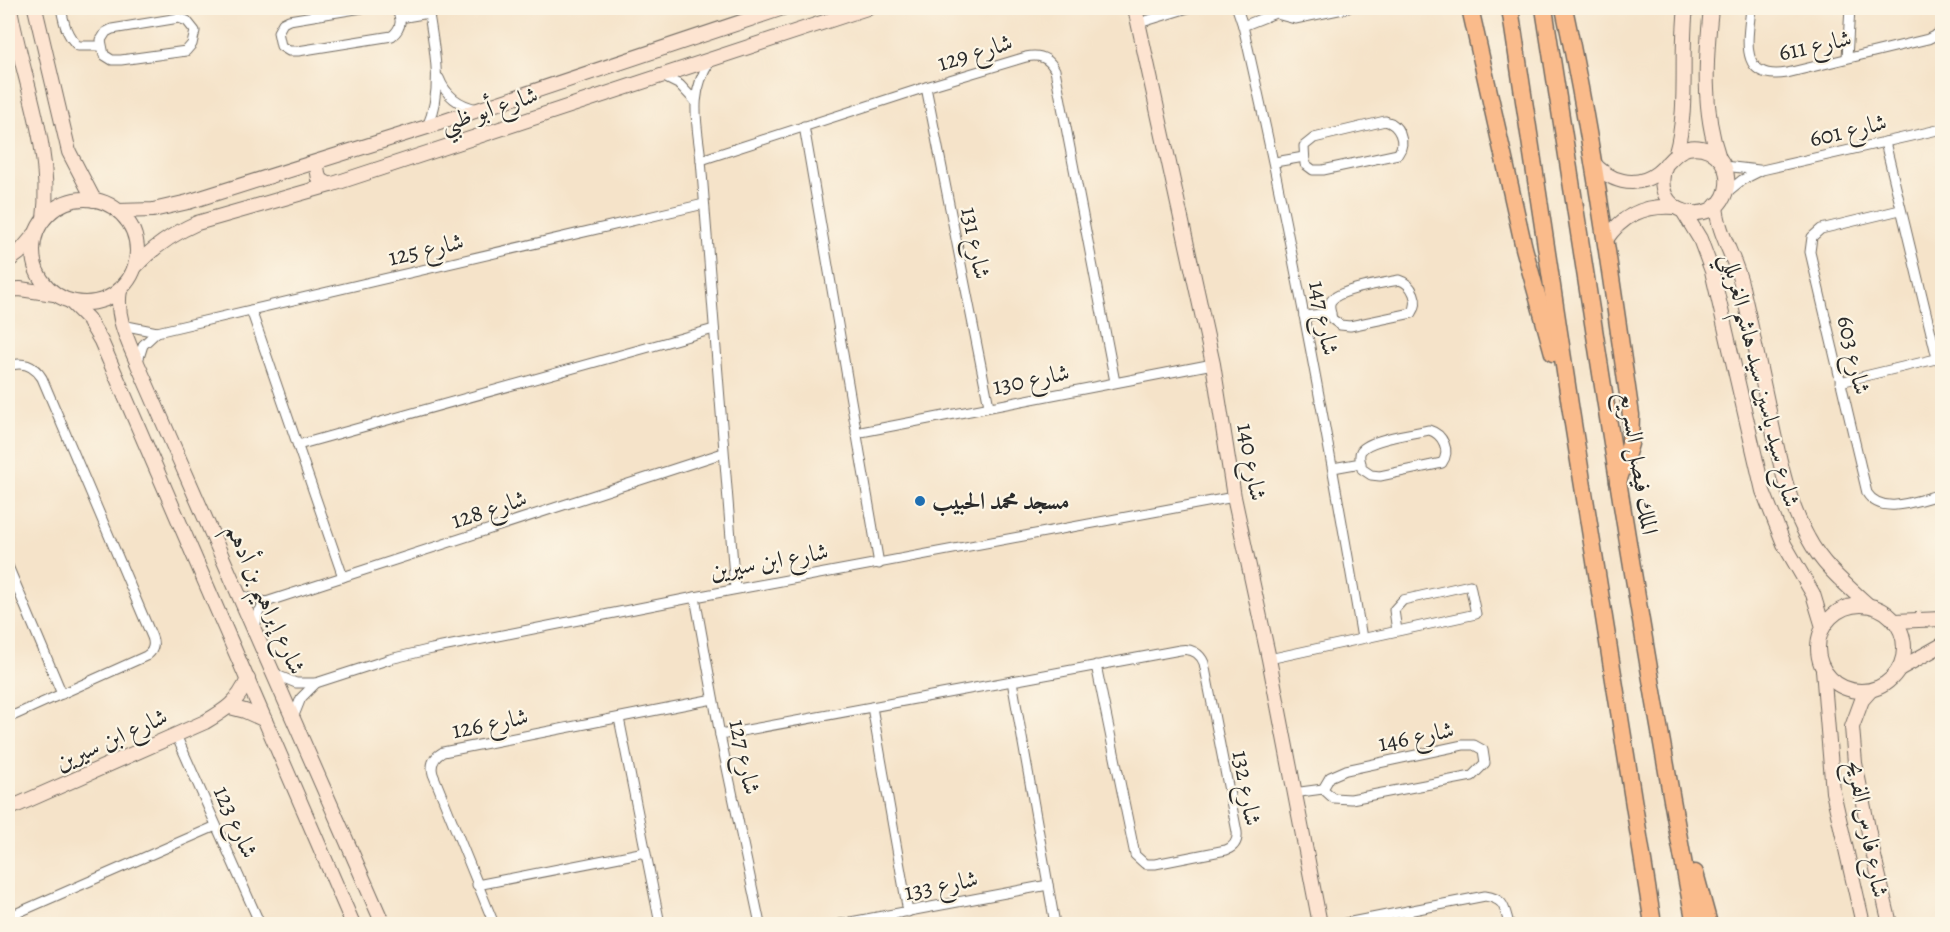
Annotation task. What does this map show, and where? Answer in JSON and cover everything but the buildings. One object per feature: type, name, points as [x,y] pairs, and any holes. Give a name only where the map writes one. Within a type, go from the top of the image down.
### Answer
[{"type":"highway","points":[[1470,8],[1524,248],[1545,327],[1570,405]]},
{"type":"highway","points":[[1510,8],[1570,405],[1653,924]]},
{"type":"highway","name":"الملك فيصل السريع","points":[[1544,8],[1618,482],[1666,772],[1695,924]]},
{"type":"highway","points":[[1564,8],[1579,81],[1631,415],[1630,444],[1618,482]]},
{"type":"highway","points":[[1666,772],[1709,924]]},
{"type":"highway","points":[[1647,896],[1648,924]]},
{"type":"street","points":[[10,8],[46,175],[44,219]]},
{"type":"street","points":[[35,8],[69,152],[94,200]]},
{"type":"street","points":[[61,8],[70,39],[78,46],[101,46]]},
{"type":"street","points":[[362,8],[289,20],[283,23],[278,32],[281,46],[289,51],[298,51],[392,36],[398,30],[400,18],[394,8]]},
{"type":"street","name":"شارع أبو ظبي","points":[[118,211],[171,207],[427,127],[783,8]]},
{"type":"street","name":"شارع أبو ظبي","points":[[135,267],[157,245],[183,229],[330,185],[867,8]]},
{"type":"street","name":"شارع 140","points":[[1136,8],[1213,364],[1234,497],[1269,659],[1320,924]]},
{"type":"street","points":[[1139,23],[1188,8]]},
{"type":"street","name":"شارع 147","points":[[1237,8],[1275,162],[1333,468],[1362,638]]},
{"type":"street","points":[[1243,26],[1277,10],[1286,18],[1295,19],[1348,8]]},
{"type":"street","points":[[1676,153],[1682,124],[1683,38],[1686,8]]},
{"type":"street","points":[[1605,241],[1617,225],[1634,213],[1653,207],[1695,213],[1706,211],[1720,200],[1728,182],[1711,134],[1708,109],[1711,8]]},
{"type":"street","name":"شارع 611","points":[[1751,8],[1747,48],[1751,61],[1761,71],[1767,73],[1780,74],[1928,39],[1942,32]]},
{"type":"street","points":[[1847,58],[1850,8]]},
{"type":"street","points":[[400,18],[429,10],[438,73],[436,101],[427,127]]},
{"type":"street","points":[[179,18],[188,21],[195,31],[192,44],[186,51],[112,60],[104,55],[101,46],[102,37],[112,29],[179,18]]},
{"type":"street","name":"شارع 129","points":[[701,160],[926,87],[1033,55],[1040,56],[1052,64],[1055,70],[1115,382]]},
{"type":"street","points":[[713,58],[702,76],[695,101],[735,590]]},
{"type":"street","points":[[438,73],[446,91],[452,98],[469,108],[479,110]]},
{"type":"street","points":[[659,76],[680,85],[695,101]]},
{"type":"street","name":"شارع 131","points":[[926,87],[988,406]]},
{"type":"street","points":[[33,109],[39,115],[48,115],[56,104]]},
{"type":"street","points":[[1385,121],[1398,128],[1402,146],[1398,154],[1393,156],[1323,170],[1313,170],[1308,167],[1304,157],[1304,146],[1314,138],[1385,121]]},
{"type":"street","points":[[804,126],[879,564]]},
{"type":"street","name":"شارع 601","points":[[1720,200],[1742,180],[1762,170],[1942,129]]},
{"type":"street","points":[[1840,382],[1940,358],[1900,210],[1885,142]]},
{"type":"street","points":[[1592,162],[1606,175],[1632,182],[1655,174],[1676,153],[1693,147],[1703,148],[1722,162]]},
{"type":"street","points":[[1275,162],[1304,157]]},
{"type":"street","points":[[320,161],[316,173],[319,179],[330,185]]},
{"type":"street","name":"شارع 601","points":[[1722,162],[1762,170]]},
{"type":"street","points":[[1666,164],[1662,175],[1662,187],[1666,198],[1679,209]]},
{"type":"street","points":[[8,261],[19,253],[54,209],[66,202],[80,199],[107,204],[118,211],[128,222],[135,236],[137,252],[135,267],[120,290],[100,301],[85,303],[70,301],[54,294],[20,289],[8,290]]},
{"type":"street","name":"شارع سيد ياسين سيد هاشم الغربللي","points":[[1720,200],[1719,226],[1741,283],[1779,458],[1791,499],[1808,539],[1818,554],[1841,581],[1868,605]]},
{"type":"street","name":"شارع 125","points":[[122,325],[157,332],[705,204]]},
{"type":"street","name":"شارع سيد ياسين سيد هاشم الغربللي","points":[[1679,209],[1700,238],[1713,271],[1763,492],[1784,544],[1813,594],[1823,627]]},
{"type":"street","name":"شارع 603","points":[[1900,210],[1821,229],[1812,237],[1810,252],[1865,487],[1870,498],[1880,505],[1891,506],[1942,494]]},
{"type":"street","points":[[35,234],[32,250],[35,267],[42,282],[54,294]]},
{"type":"street","points":[[1399,280],[1410,284],[1415,306],[1412,313],[1407,316],[1350,326],[1335,322],[1331,313],[1330,302],[1340,294],[1399,280]]},
{"type":"street","name":"شارع إبراهيم بن أدهم","points":[[120,290],[119,311],[122,325],[138,365],[383,924]]},
{"type":"street","name":"شارع إبراهيم بن أدهم","points":[[70,301],[88,319],[101,340],[354,924]]},
{"type":"street","points":[[251,310],[343,577]]},
{"type":"street","points":[[1304,316],[1331,313]]},
{"type":"street","points":[[298,445],[714,329]]},
{"type":"street","points":[[138,365],[142,345],[157,332]]},
{"type":"street","points":[[8,366],[17,363],[28,365],[42,378],[153,641],[153,649],[146,656],[8,718]]},
{"type":"street","name":"شارع 130","points":[[856,433],[1213,364]]},
{"type":"street","points":[[1429,430],[1436,432],[1442,438],[1446,456],[1437,466],[1380,476],[1365,472],[1361,463],[1361,452],[1371,444],[1429,430]]},
{"type":"street","name":"شارع 128","points":[[266,602],[723,453]]},
{"type":"street","points":[[1333,468],[1361,463]]},
{"type":"street","name":"شارع ابن سيرين","points":[[272,669],[279,676],[296,683],[316,683],[390,659],[432,649],[696,597],[1234,497]]},
{"type":"street","points":[[8,566],[62,694]]},
{"type":"street","points":[[1269,659],[1476,614],[1470,585],[1403,600],[1394,610],[1397,631]]},
{"type":"street","points":[[240,596],[266,602],[258,613],[255,630]]},
{"type":"street","name":"شارع 127","points":[[696,597],[720,735],[760,924]]},
{"type":"street","points":[[1855,605],[1868,605],[1883,611],[1895,621],[1902,632],[1904,657],[1892,679],[1882,687],[1856,692],[1843,688],[1831,680],[1818,656],[1818,640],[1823,627],[1832,616],[1842,609],[1855,605]]},
{"type":"street","points":[[1895,621],[1942,619]]},
{"type":"street","points":[[1899,669],[1942,645]]},
{"type":"street","name":"شارع 132","points":[[720,735],[1096,665],[1185,649],[1196,652],[1202,659],[1237,832],[1237,840],[1233,847],[1155,864],[1145,864],[1134,855],[1096,665]]},
{"type":"street","name":"شارع فارس الفريح","points":[[1823,669],[1833,792],[1863,924]]},
{"type":"street","name":"شارع ابن سيرين","points":[[8,809],[176,735],[230,707],[248,679]]},
{"type":"street","points":[[1012,681],[1055,924]]},
{"type":"street","points":[[293,718],[301,698],[316,683]]},
{"type":"street","name":"شارع فارس الفريح","points":[[1870,691],[1862,700],[1852,727],[1855,763],[1890,924]]},
{"type":"street","name":"شارع 126","points":[[494,924],[433,774],[432,763],[435,758],[443,752],[713,699]]},
{"type":"street","points":[[230,707],[266,720]]},
{"type":"street","points":[[872,707],[908,912]]},
{"type":"street","points":[[619,718],[660,924]]},
{"type":"street","name":"شارع 123","points":[[176,735],[258,924]]},
{"type":"street","name":"شارع 146","points":[[1293,793],[1323,789],[1333,798],[1350,799],[1472,776],[1485,762],[1483,750],[1474,745],[1463,745],[1346,770],[1330,777],[1323,789]]},
{"type":"street","points":[[8,917],[216,826]]},
{"type":"street","points":[[477,885],[645,852]]},
{"type":"street","name":"شارع 133","points":[[840,924],[1048,885]]},
{"type":"street","points":[[1341,924],[1485,896],[1497,898],[1503,903],[1509,924]]},
{"type":"street","points":[[1407,911],[1410,924]]},
{"type":"place","name":"مسجد محمد الحبيب","points":[[920,501]]}]
